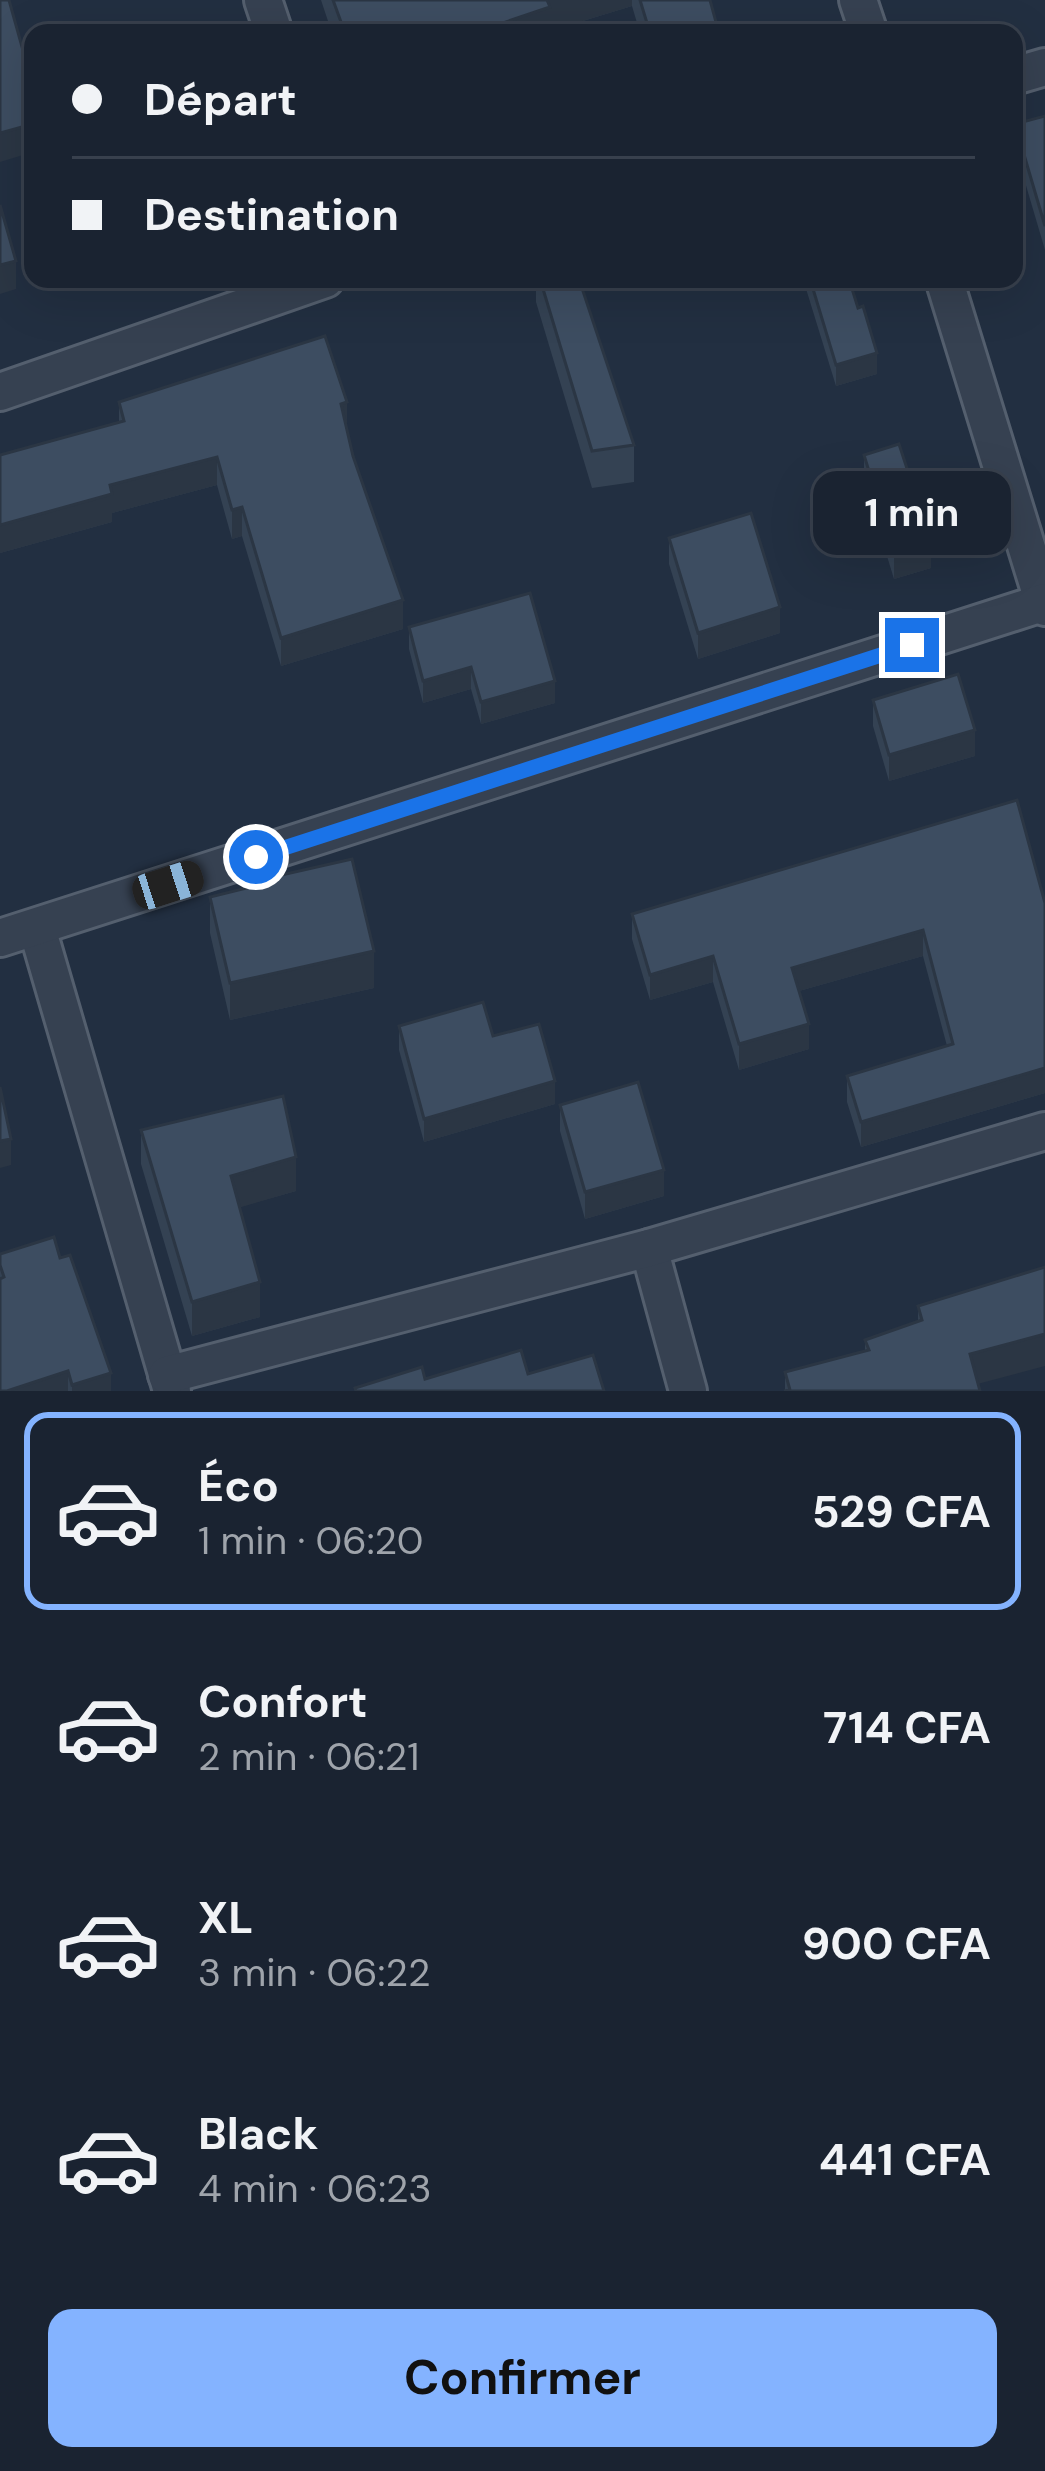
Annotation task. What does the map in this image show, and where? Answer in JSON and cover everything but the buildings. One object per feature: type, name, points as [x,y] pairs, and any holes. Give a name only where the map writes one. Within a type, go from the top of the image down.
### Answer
[{"type":"street","points":[[0,392],[299,288]]},
{"type":"street","points":[[0,938],[1044,604],[947,288]]},
{"type":"street","points":[[37,928],[170,1383],[1045,1131]]},
{"type":"street","points":[[649,1248],[688,1391]]},
{"type":"route","points":[[256,857],[912,645]]}]
